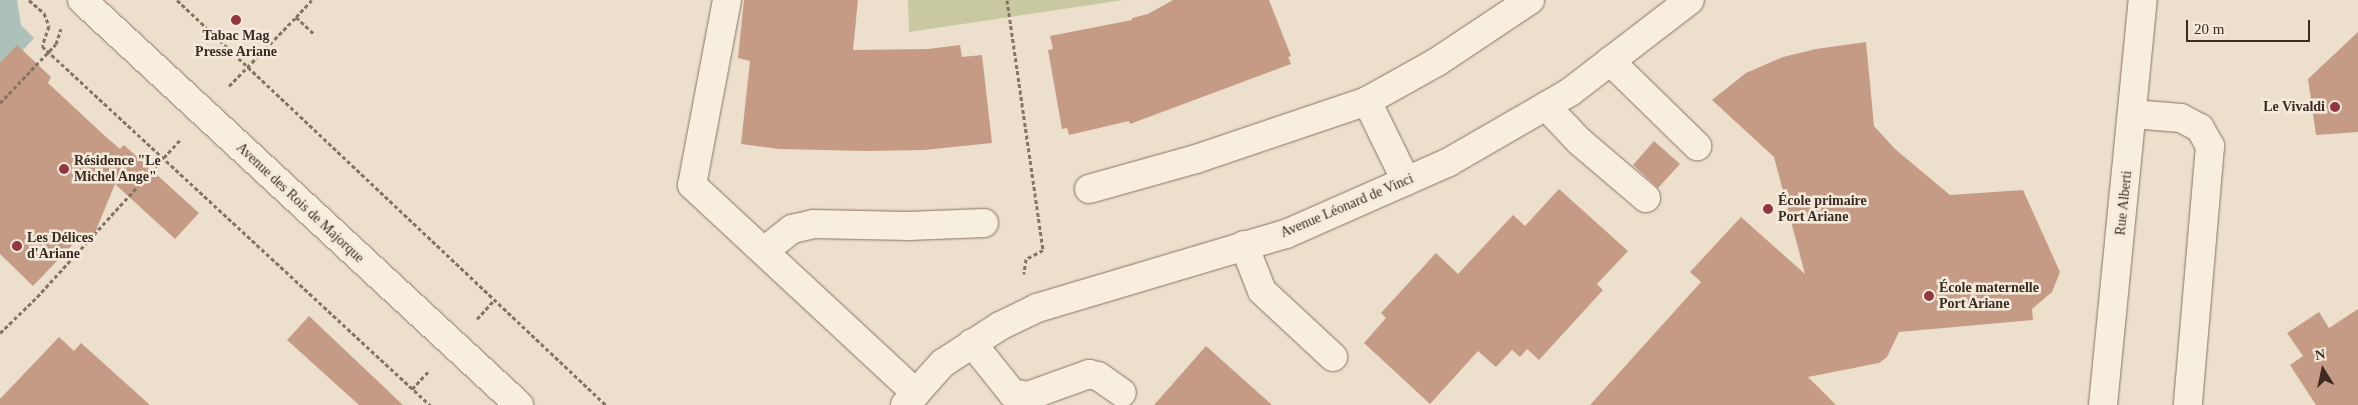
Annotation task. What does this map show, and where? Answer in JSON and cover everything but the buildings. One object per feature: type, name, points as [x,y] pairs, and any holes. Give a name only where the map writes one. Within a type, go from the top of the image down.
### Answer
[{"type":"street","name":"Avenue des Rois de Majorque","points":[[82,0],[519,405]]},
{"type":"street","points":[[727,0],[692,185],[764,251],[910,399]]},
{"type":"street","name":"Avenue Léonard de Vinci","points":[[910,399],[944,364],[972,343],[1037,308],[1286,234],[1359,204],[1406,180],[1449,162],[1570,92],[1690,0]]},
{"type":"street","name":"Rue Alberti","points":[[2103,405],[2143,0]]},
{"type":"street","points":[[1089,189],[1196,160],[1367,101],[1437,62],[1514,4]]},
{"type":"street","points":[[1610,61],[1697,146]]},
{"type":"street","points":[[1367,101],[1406,180]]},
{"type":"street","points":[[1546,106],[1579,141],[1646,198]]},
{"type":"street","points":[[2132,114],[2182,118],[2200,128],[2210,146],[2188,405]]},
{"type":"street","points":[[764,251],[792,229],[813,224],[909,226],[984,223]]},
{"type":"street","points":[[1244,245],[1262,290],[1332,357]]},
{"type":"street","points":[[972,343],[1012,393],[1028,401],[1089,374],[1098,376],[1122,393]]},
{"type":"path","points":[[29,0],[46,19],[49,32],[42,46],[430,405]]},
{"type":"path","points":[[177,0],[606,405]]},
{"type":"path","points":[[0,333],[37,297],[204,113],[312,0]]},
{"type":"path","points":[[1007,0],[1043,250],[1026,259],[1024,278],[1037,308]]},
{"type":"path","points":[[296,16],[314,34]]},
{"type":"path","points":[[0,103],[56,44]]},
{"type":"green space","points":[[908,0],[1124,0],[909,32]]},
{"type":"shaded area","points":[[0,0],[17,0],[21,25],[34,38],[0,75]]},
{"type":"place","name":"Tabac Mag Presse Ariane","points":[[236,20]]},
{"type":"place","name":"Le Vivaldi","points":[[2335,107]]},
{"type":"place","name":"Résidence \"Le Michel Ange\"","points":[[64,169]]},
{"type":"place","name":"École primaire Port Ariane","points":[[1768,209]]},
{"type":"place","name":"Les Délices d'Ariane","points":[[17,246]]},
{"type":"place","name":"École maternelle Port Ariane","points":[[1929,296]]}]
